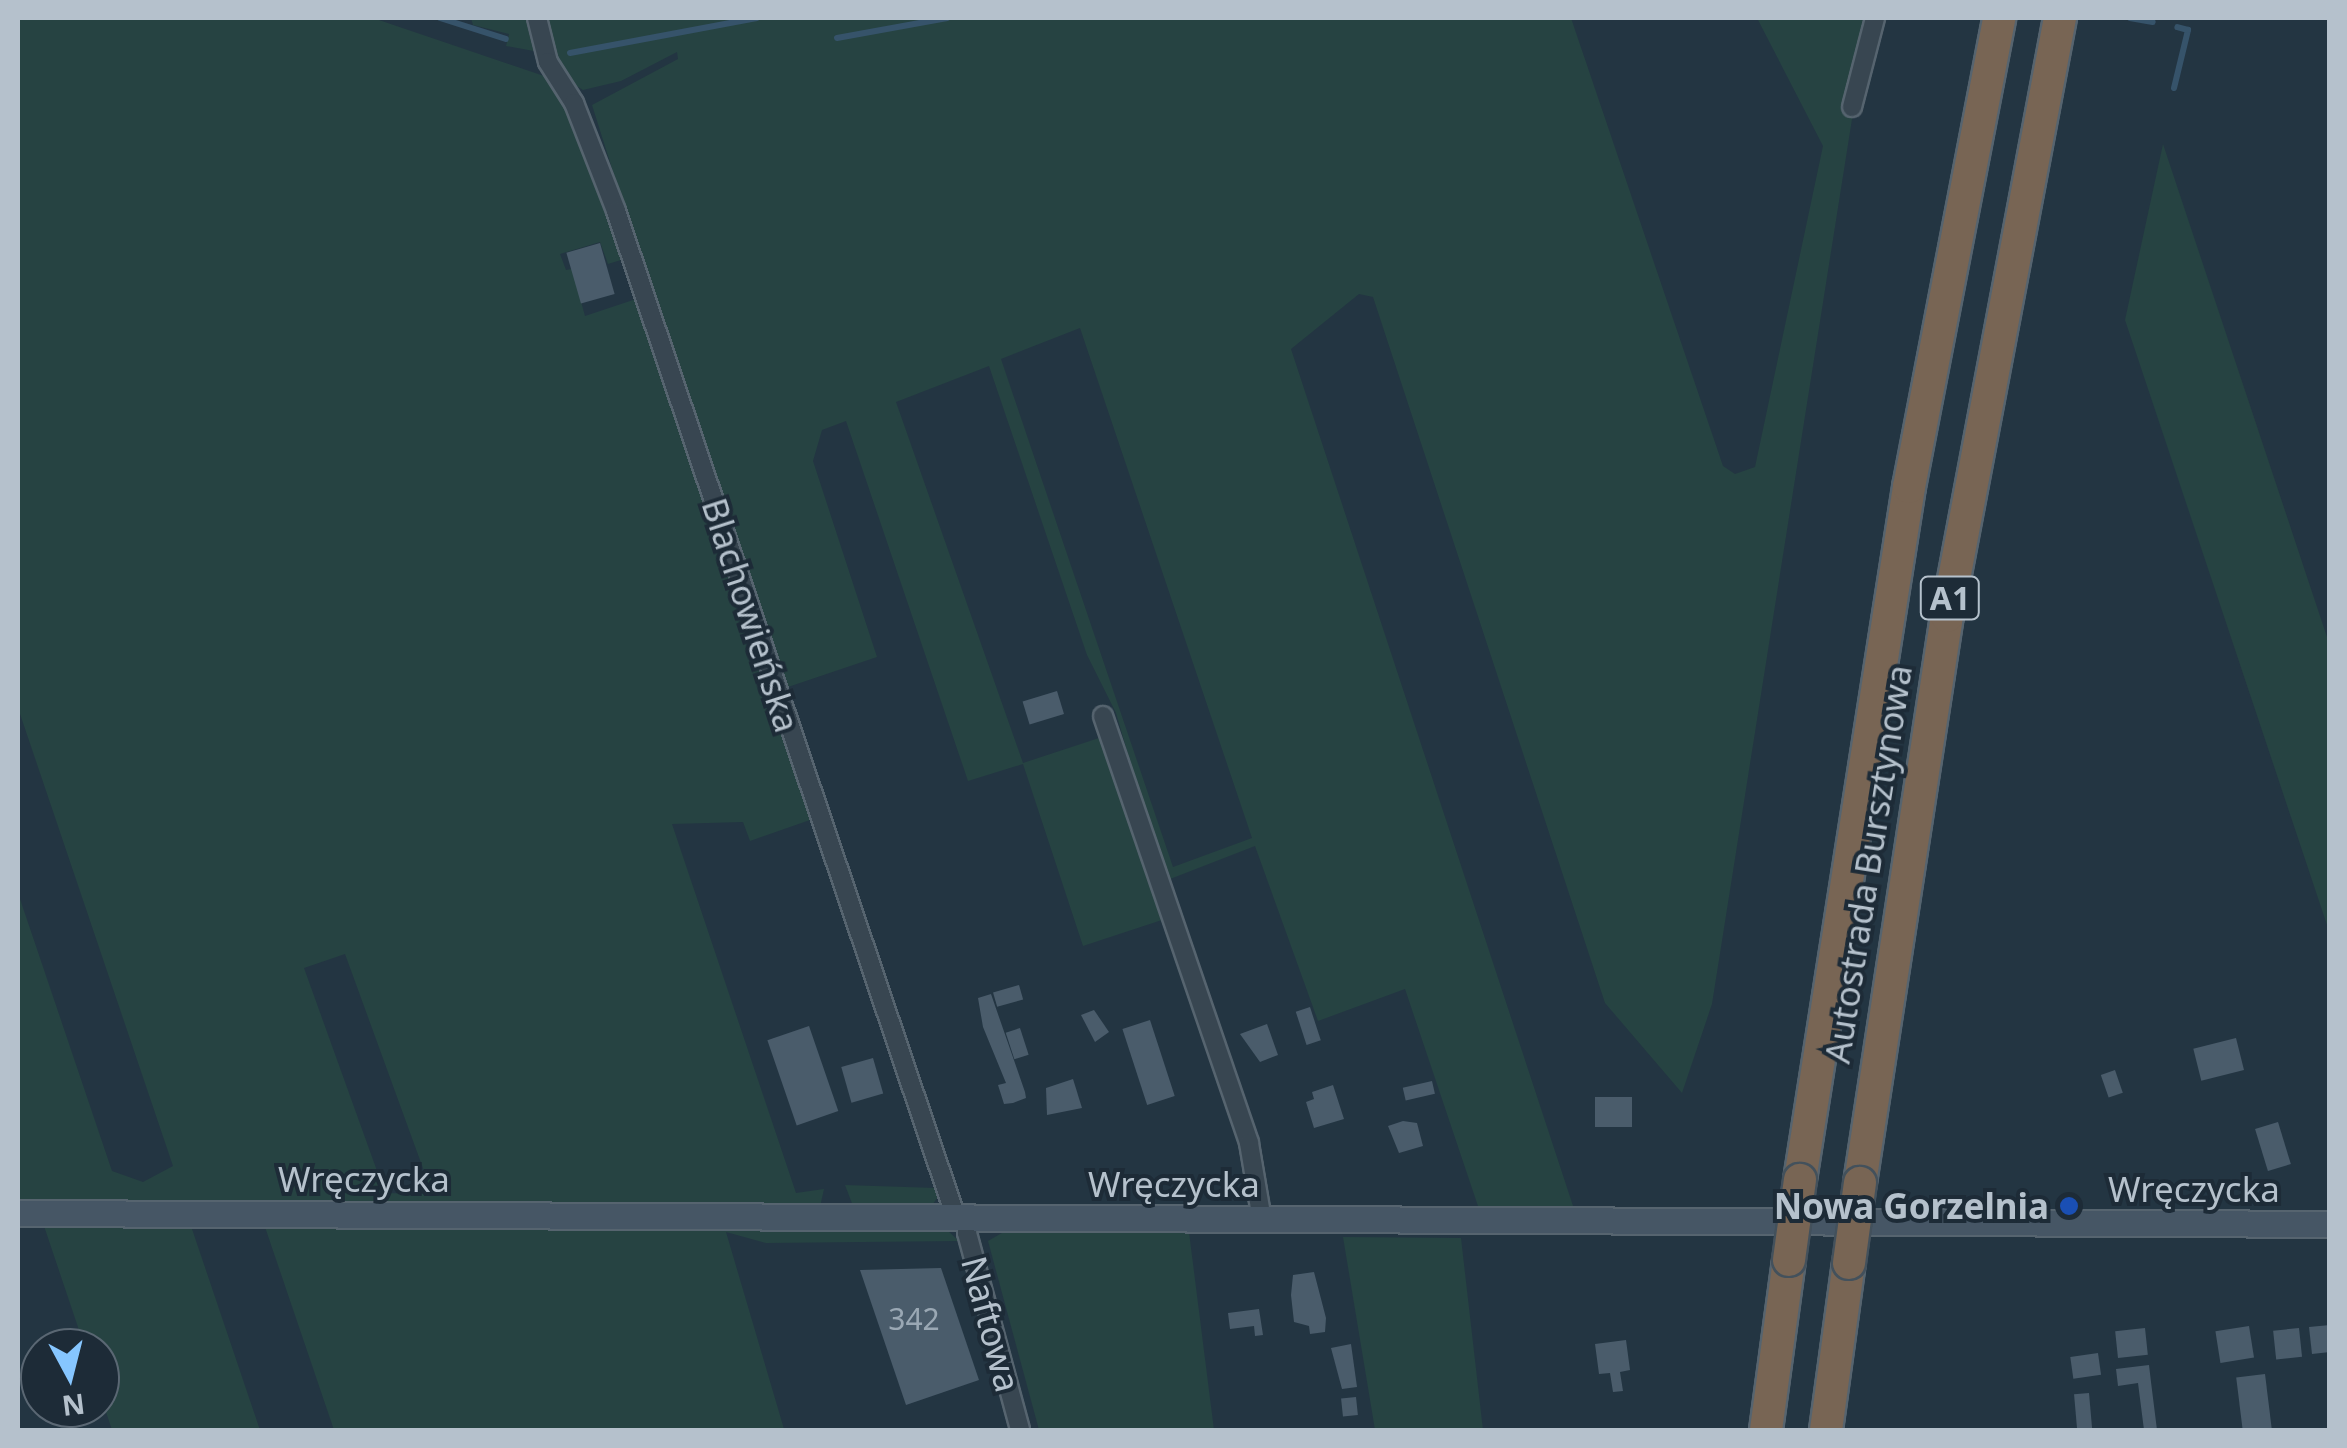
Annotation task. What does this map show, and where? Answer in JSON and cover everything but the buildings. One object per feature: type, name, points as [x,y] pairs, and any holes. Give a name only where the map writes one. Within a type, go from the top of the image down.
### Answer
[{"type":"highway","name":"Autostrada Bursztynowa","points":[[1766,1430],[1800,1180],[1903,524],[1999,18]]},
{"type":"highway","name":"Autostrada Bursztynowa","points":[[1826,1430],[1947,616],[2060,18]]},
{"type":"main road","name":"Wręczycka","points":[[18,1213],[2330,1224]]},
{"type":"street","name":"Blachowieńska","points":[[537,18],[548,62],[574,103],[616,211],[962,1218]]},
{"type":"street","points":[[1852,108],[1875,18]]},
{"type":"street","points":[[1103,716],[1249,1143],[1262,1220]]},
{"type":"street","name":"Naftowa","points":[[962,1218],[1020,1430]]},
{"type":"green space","points":[[18,18],[373,18],[550,78],[581,134],[621,260],[608,264],[600,242],[560,254],[566,270],[572,269],[585,316],[639,298],[810,820],[750,841],[743,822],[672,824],[796,1193],[824,1189],[820,1207],[18,1203],[18,893],[112,1171],[143,1182],[173,1166],[18,708]],"holes":[[[345,954],[432,1193],[385,1193],[304,968]]]},
{"type":"green space","points":[[471,18],[531,18],[539,52],[506,46],[509,34],[473,25]]},
{"type":"green space","points":[[543,18],[1571,18],[1723,466],[1735,474],[1755,467],[1823,146],[1757,18],[1868,18],[1712,1004],[1682,1093],[1605,1003],[1373,297],[1359,294],[1291,349],[1578,1221],[1483,1221],[1405,989],[1318,1021],[1255,846],[1165,881],[1116,713],[1087,655],[989,366],[896,402],[1023,763],[1105,736],[1168,918],[1083,946],[1023,764],[968,781],[846,421],[822,430],[813,461],[877,657],[788,687],[703,457],[592,105],[678,59],[677,52],[621,81],[583,90],[564,78]],"holes":[[[1080,328],[1252,838],[1173,867],[1001,359]]]},
{"type":"green space","points":[[2163,144],[2329,643],[2329,931],[2125,320]]},
{"type":"green space","points":[[845,1185],[936,1188],[939,1195],[933,1204],[853,1206]]},
{"type":"green space","points":[[18,1222],[910,1228],[948,1231],[959,1241],[766,1243],[726,1232],[784,1429],[334,1430],[265,1227],[191,1226],[260,1430],[112,1430],[120,1428],[120,1328],[78,1328],[44,1226]]},
{"type":"green space","points":[[1007,1230],[1189,1232],[1214,1430],[1039,1430],[988,1241]]},
{"type":"green space","points":[[1343,1237],[1461,1238],[1483,1430],[1375,1430]]},
{"type":"waterway","points":[[440,18],[506,39]]},
{"type":"waterway","points":[[570,53],[757,18]]},
{"type":"waterway","points":[[837,38],[947,18]]},
{"type":"waterway","points":[[2130,18],[2153,22]]},
{"type":"waterway","points":[[2174,88],[2188,30],[2177,27]]},
{"type":"place","name":"Nowa Gorzelnia","points":[[2069,1206]]}]
